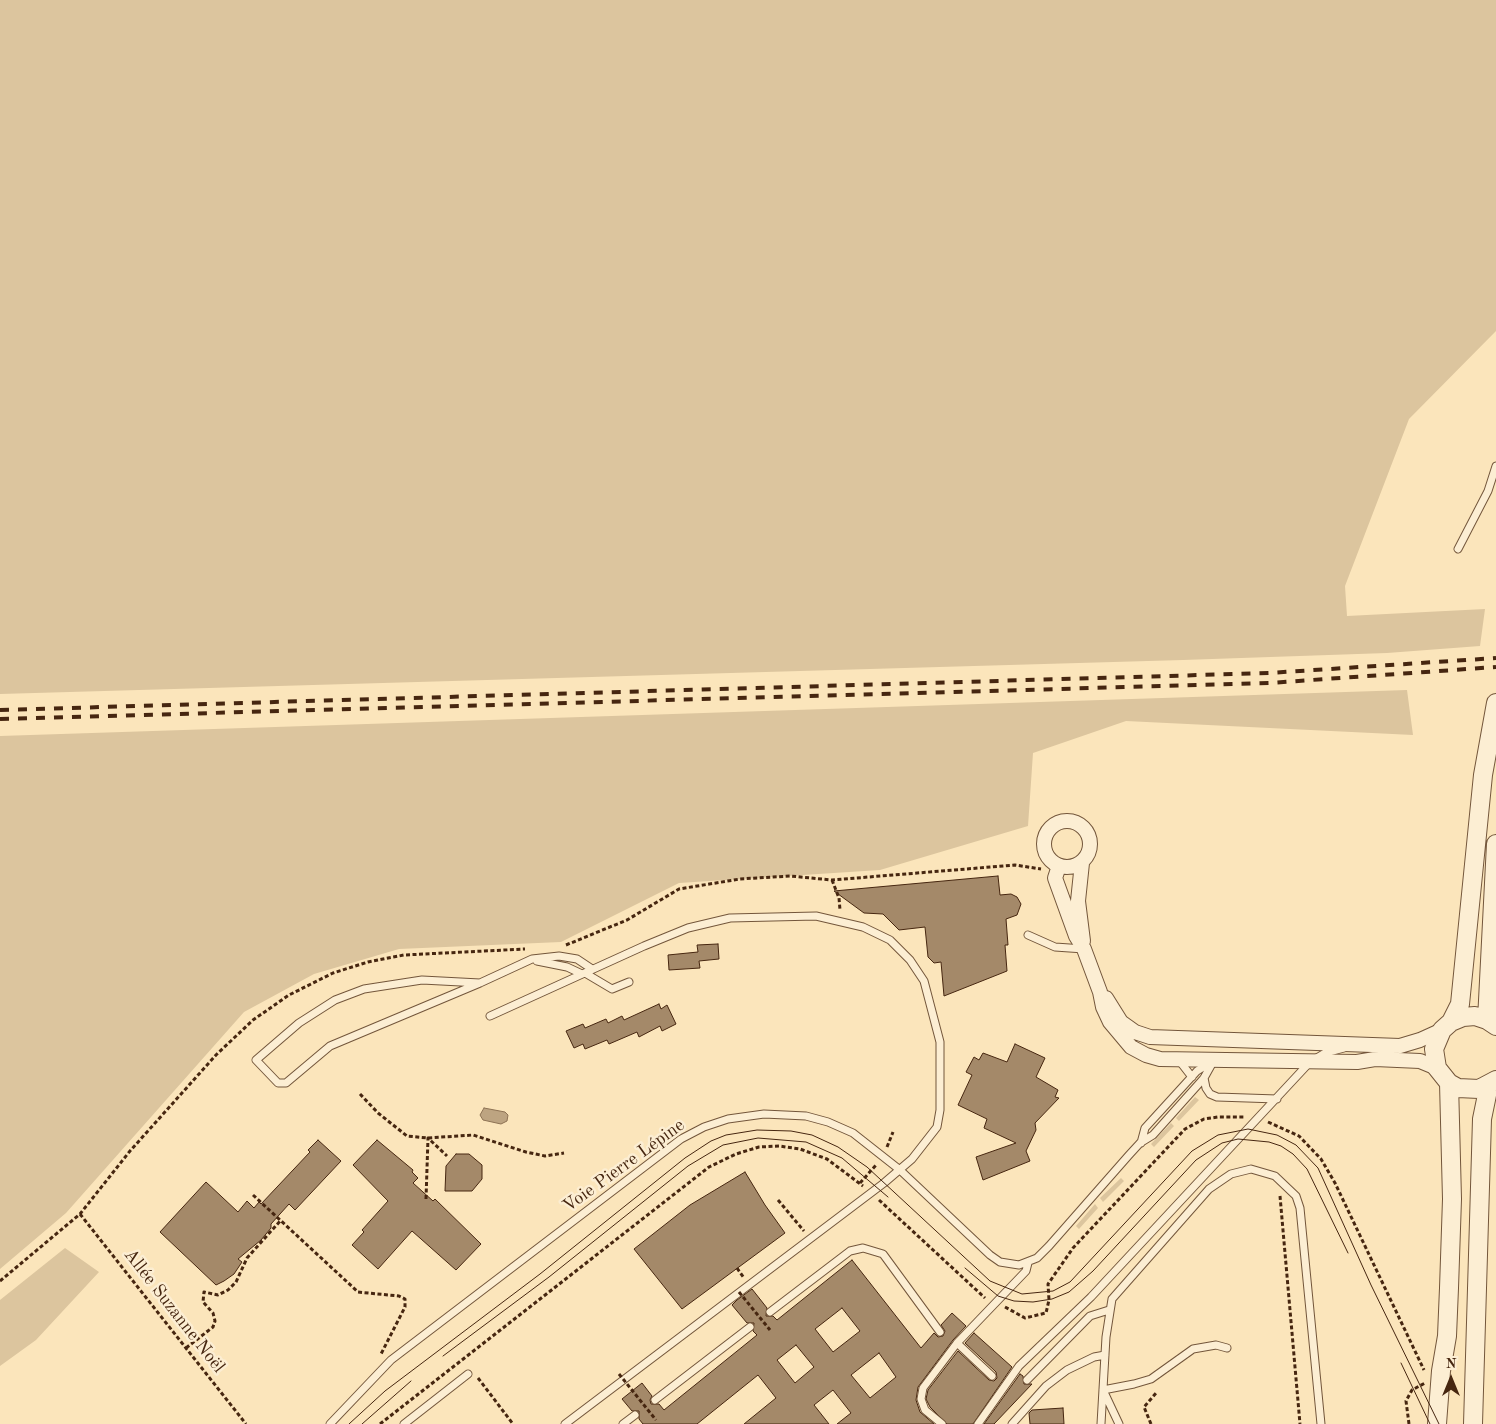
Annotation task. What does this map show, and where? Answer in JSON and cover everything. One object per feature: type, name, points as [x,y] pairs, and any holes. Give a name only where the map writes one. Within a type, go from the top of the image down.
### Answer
[{"type":"street","points":[[1492,1083],[1468,1090],[1448,1082],[1437,1068],[1434,1048],[1460,1004],[1482,784],[1496,703]]},
{"type":"street","points":[[1064,821],[1079,824],[1090,836],[1090,852],[1082,863],[1075,867],[1059,866],[1047,857],[1044,842],[1050,828],[1064,821]]},
{"type":"street","points":[[1100,992],[1121,1022],[1134,1032],[1150,1037],[1400,1046],[1420,1040],[1463,1017],[1475,1016],[1492,1023],[1496,844]]},
{"type":"street","points":[[1082,863],[1078,901],[1084,950]]},
{"type":"street","points":[[1059,866],[1055,878],[1076,936],[1084,950],[1100,992],[1103,1007],[1110,1022],[1131,1048],[1146,1055],[1160,1058],[1357,1062],[1375,1058],[1420,1062],[1437,1068]]},
{"type":"street","points":[[1214,1059],[1233,1040]]},
{"type":"street","points":[[1437,1424],[1441,1371],[1447,1336],[1450,1278],[1452,1199],[1448,1082]]},
{"type":"street","points":[[1473,1424],[1482,1119],[1492,1083]]},
{"type":"lane","points":[[1458,549],[1488,491],[1496,466]]},
{"type":"lane","points":[[490,1016],[688,928],[730,918],[816,916],[863,927],[890,940],[910,960],[924,981],[935,1016],[940,1042],[942,1066],[940,1110],[937,1127],[924,1146],[900,1170],[811,1239],[621,1377],[610,1391],[566,1424]]},
{"type":"lane","points":[[1028,935],[1055,946],[1084,950]]},
{"type":"lane","points":[[480,983],[422,980],[364,989],[335,1000],[299,1023],[256,1060],[278,1083],[286,1083],[330,1046],[480,983],[532,960],[559,956],[577,960],[586,972]]},
{"type":"lane","points":[[532,960],[586,972],[612,989],[629,982]]},
{"type":"lane","points":[[978,1424],[1019,1366],[1091,1297],[1310,1062],[1325,1053],[1356,1045]]},
{"type":"lane","points":[[1178,1059],[1192,1077]]},
{"type":"lane","points":[[1140,1143],[1145,1128],[1192,1077],[1214,1059]]},
{"type":"lane","points":[[942,1424],[925,1410],[921,1399],[923,1388],[957,1344],[1026,1271],[1028,1263],[1037,1258],[1049,1246],[1140,1143],[1153,1135],[1204,1078],[1214,1059]]},
{"type":"lane","points":[[1204,1078],[1206,1088],[1210,1094],[1217,1097],[1277,1099]]},
{"type":"lane","name":"Voie Pierre Lépine","points":[[330,1424],[399,1354],[681,1139],[704,1126],[746,1115],[785,1114],[806,1116],[828,1122],[853,1133],[900,1170],[990,1255],[1000,1262],[1020,1265],[1028,1263]]},
{"type":"lane","points":[[1101,1424],[1105,1355],[1109,1310],[1112,1299],[1209,1189],[1231,1174],[1251,1169],[1263,1171],[1278,1178],[1296,1196],[1300,1208],[1321,1424]]},
{"type":"lane","points":[[1194,1206],[1193,1195],[1197,1183]]},
{"type":"lane","points":[[770,1312],[850,1251],[863,1248],[882,1254],[940,1332]]},
{"type":"lane","points":[[1027,1380],[1090,1316],[1109,1310]]},
{"type":"lane","points":[[655,1400],[750,1327]]},
{"type":"lane","points":[[957,1344],[992,1376]]},
{"type":"lane","points":[[1103,1390],[1134,1384],[1151,1378],[1186,1352],[1193,1349],[1216,1344],[1227,1348]]},
{"type":"lane","points":[[1012,1424],[1046,1386],[1067,1370],[1094,1357],[1105,1355]]},
{"type":"lane","points":[[404,1424],[470,1372]]},
{"type":"lane","points":[[1103,1390],[1119,1424]]},
{"type":"lane","points":[[562,1424],[610,1391]]},
{"type":"lane","points":[[623,1424],[636,1415]]},
{"type":"path","points":[[832,880],[839,898],[841,921]]},
{"type":"path","points":[[360,1094],[378,1113],[407,1136],[428,1138],[473,1135],[545,1156],[564,1154]]},
{"type":"path","points":[[1002,1305],[1025,1318],[1046,1313],[1049,1300],[1048,1284],[1073,1248],[1185,1130],[1204,1120],[1218,1116],[1256,1120],[1284,1128],[1299,1136],[1321,1159],[1425,1372]]},
{"type":"path","points":[[428,1138],[447,1156]]},
{"type":"path","points":[[426,1198],[428,1138]]},
{"type":"path","points":[[380,1424],[709,1167],[736,1154],[759,1147],[800,1150],[827,1159],[865,1187]]},
{"type":"path","points":[[1278,1178],[1300,1424]]},
{"type":"path","points":[[253,1194],[358,1292],[400,1296],[405,1299],[405,1307],[380,1355],[378,1364],[382,1370]]},
{"type":"path","points":[[875,1196],[950,1267],[992,1302]]},
{"type":"path","points":[[778,1200],[811,1239]]},
{"type":"path","name":"Allée Suzanne Noël","points":[[80,1214],[246,1424]]},
{"type":"path","points":[[186,1348],[213,1327],[215,1321],[214,1313],[203,1302],[204,1292],[218,1295],[228,1290],[236,1282],[247,1258],[281,1220]]},
{"type":"path","points":[[737,1268],[744,1278]]},
{"type":"path","points":[[739,1292],[770,1330]]},
{"type":"path","points":[[463,1358],[468,1364]]},
{"type":"path","points":[[470,1372],[513,1424]]},
{"type":"path","points":[[621,1377],[656,1420]]},
{"type":"path","points":[[1409,1424],[1406,1401],[1412,1390],[1429,1381]]},
{"type":"path","points":[[1151,1424],[1144,1407],[1157,1392]]},
{"type":"shaded area","points":[[0,0],[1496,0],[1496,331],[1409,419],[1345,586],[1347,616],[1485,609],[1480,646],[1387,653],[1183,660],[0,694]]},
{"type":"shaded area","points":[[1407,690],[1413,735],[1126,721],[1033,753],[1028,826],[880,870],[679,883],[561,942],[399,949],[314,974],[244,1012],[66,1213],[0,1269],[0,736]]},
{"type":"shaded area","points":[[1195,1097],[1199,1100],[1179,1121],[1176,1118]]},
{"type":"shaded area","points":[[484,1108],[505,1112],[508,1115],[507,1121],[501,1124],[483,1120],[480,1115]]},
{"type":"shaded area","points":[[1171,1123],[1174,1126],[1154,1147],[1151,1144]]},
{"type":"shaded area","points":[[1121,1178],[1124,1181],[1103,1202],[1100,1198]]},
{"type":"shaded area","points":[[1095,1204],[1098,1208],[1079,1229],[1076,1226]]},
{"type":"shaded area","points":[[65,1248],[99,1272],[36,1340],[0,1366],[0,1300]]},
{"type":"building","points":[[998,876],[1000,895],[1011,894],[1017,897],[1021,904],[1017,915],[1006,919],[1007,971],[944,996],[941,962],[934,963],[928,957],[925,927],[899,930],[883,914],[864,913],[834,891]]},
{"type":"building","points":[[718,944],[719,959],[699,961],[700,968],[669,970],[668,955],[698,952],[697,945]]},
{"type":"building","points":[[659,1004],[661,1009],[667,1005],[676,1024],[662,1031],[660,1026],[639,1037],[637,1032],[609,1044],[607,1040],[585,1049],[583,1044],[574,1048],[566,1031],[583,1024],[585,1028],[606,1019],[608,1023],[622,1016],[624,1020]]},
{"type":"building","points":[[1015,1044],[1045,1058],[1036,1077],[1058,1090],[1055,1097],[1059,1098],[1035,1123],[1036,1130],[1026,1151],[1030,1161],[983,1180],[976,1157],[1016,1143],[984,1128],[987,1119],[958,1105],[972,1075],[966,1072],[974,1057],[979,1060],[983,1053],[1007,1062]]},
{"type":"building","points":[[318,1140],[341,1161],[295,1210],[289,1204],[271,1224],[271,1228],[261,1240],[238,1259],[242,1262],[234,1274],[224,1281],[216,1285],[160,1232],[206,1182],[238,1212],[247,1201],[254,1208],[259,1202],[261,1204],[310,1152],[308,1150]]},
{"type":"building","points":[[377,1140],[413,1170],[412,1172],[418,1178],[413,1183],[433,1201],[435,1199],[481,1244],[456,1270],[412,1231],[378,1269],[352,1245],[364,1232],[362,1230],[388,1201],[353,1165]]},
{"type":"building","points":[[456,1154],[469,1154],[482,1165],[482,1179],[472,1191],[445,1191],[446,1166]]},
{"type":"building","points":[[745,1172],[785,1233],[682,1309],[634,1249],[690,1205]]},
{"type":"building","points":[[852,1260],[921,1348],[934,1333],[938,1337],[943,1336],[945,1331],[941,1325],[952,1313],[966,1326],[953,1340],[918,1387],[916,1400],[920,1412],[934,1424],[837,1424],[851,1413],[833,1390],[814,1405],[829,1424],[744,1424],[776,1398],[758,1375],[697,1424],[643,1424],[639,1419],[639,1411],[632,1411],[622,1399],[642,1383],[652,1396],[651,1404],[659,1404],[664,1410],[757,1335],[753,1331],[754,1323],[747,1323],[732,1305],[752,1289],[767,1308],[766,1316],[773,1316],[777,1320]],"holes":[[[842,1308],[860,1331],[833,1352],[815,1329]],[[796,1345],[814,1367],[795,1383],[777,1360]],[[879,1353],[896,1377],[870,1398],[851,1375]]]},
{"type":"building","points":[[974,1333],[1012,1367],[973,1424],[947,1424],[930,1407],[926,1399],[928,1390],[958,1351],[989,1380],[994,1381],[997,1378],[996,1372],[965,1343]]},
{"type":"building","points":[[1020,1374],[1023,1376],[1024,1384],[1032,1384],[994,1424],[984,1424]]},
{"type":"building","points":[[1063,1408],[1064,1424],[1030,1424],[1029,1413],[1032,1410]]},
{"type":"tram line","points":[[349,1424],[385,1391],[540,1274],[685,1158],[711,1141],[726,1135],[757,1130],[791,1131],[812,1135],[838,1147],[867,1167],[990,1281],[1022,1294],[1053,1291],[1070,1282],[1192,1151],[1218,1135],[1248,1129],[1277,1135],[1296,1145],[1318,1168],[1371,1285],[1439,1424]]},
{"type":"tram line","points":[[443,1356],[549,1277],[688,1166],[723,1145],[758,1138],[806,1142],[842,1158],[888,1197]]},
{"type":"tram line","points":[[965,1268],[998,1296],[1014,1301],[1033,1302],[1052,1299],[1069,1292],[1093,1271],[1196,1160],[1222,1143],[1238,1139],[1269,1142],[1281,1146],[1293,1154],[1307,1169],[1348,1253]]},
{"type":"tram line","points":[[1401,1363],[1430,1424]]},
{"type":"tram line","points":[[362,1424],[411,1381]]},
{"type":"railway","points":[[0,710],[1269,673],[1496,658]]},
{"type":"railway","points":[[0,719],[1269,683],[1496,667]]}]
